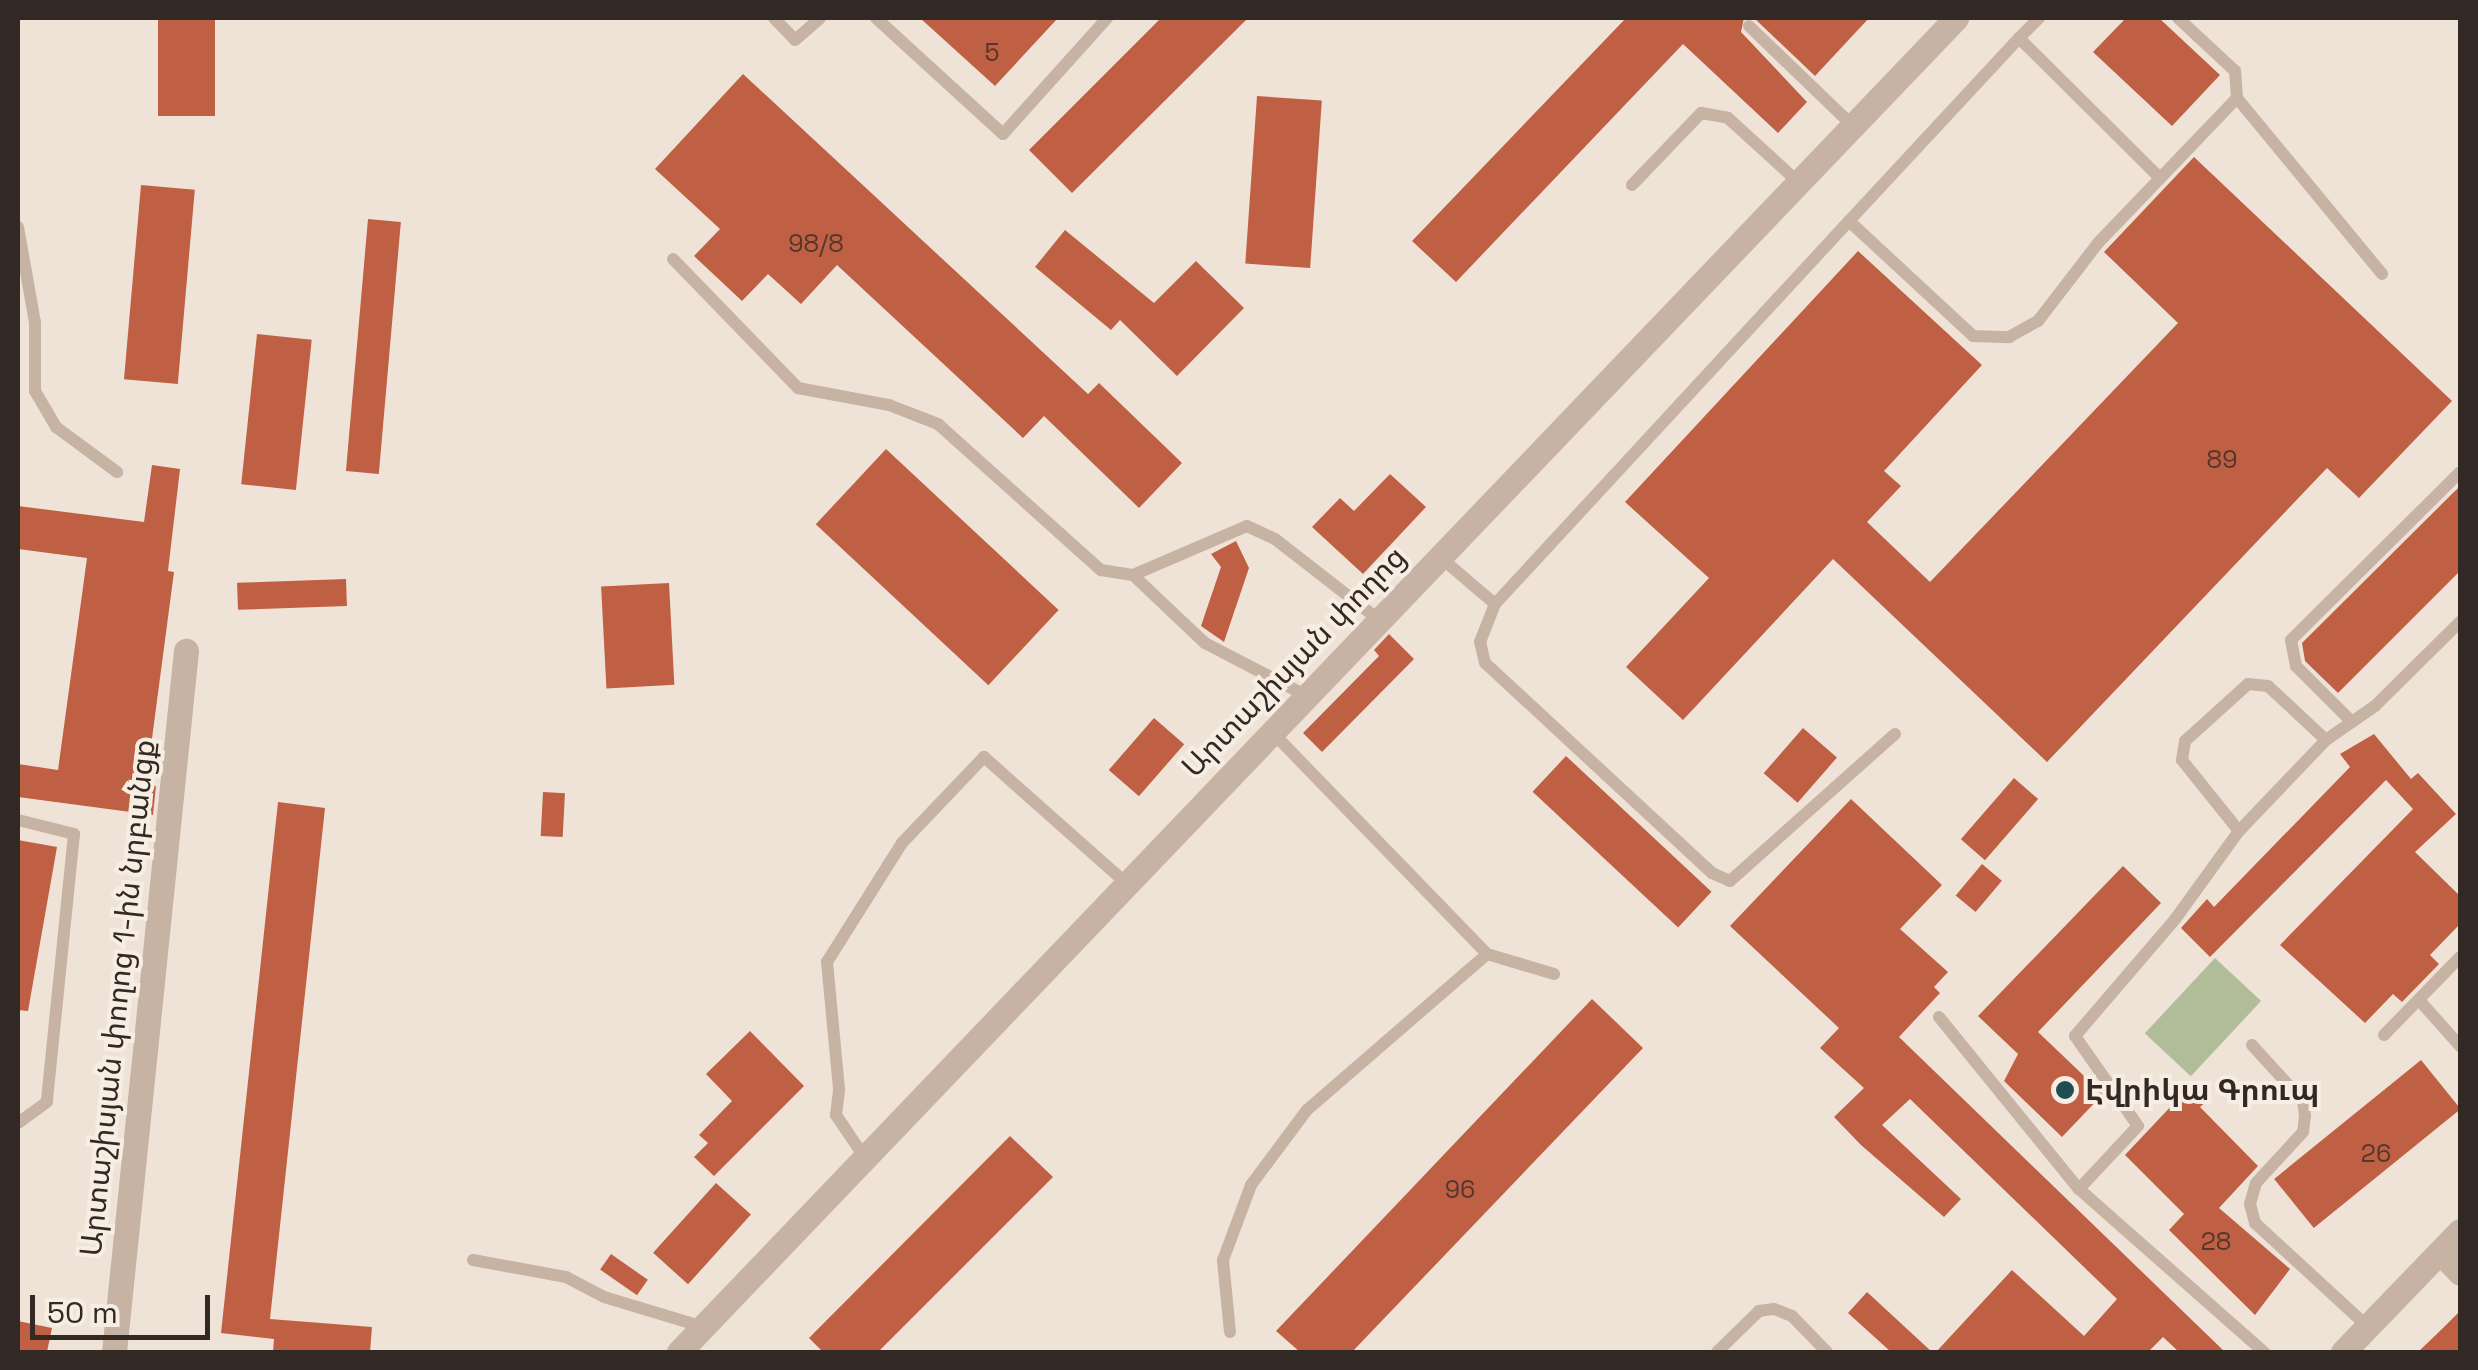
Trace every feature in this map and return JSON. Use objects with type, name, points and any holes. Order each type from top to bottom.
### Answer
[{"type":"street","name":"Արտաշիսյան փողոց","points":[[680,1352],[1956,18]]},
{"type":"street","name":"Արտաշիսյան փողոց 1-ին նրբանցք","points":[[114,1352],[186,650]]},
{"type":"street","points":[[2343,1352],[2460,1231]]},
{"type":"street","points":[[2440,1252],[2460,1274]]},
{"type":"lane","points":[[774,18],[795,40],[820,18]]},
{"type":"lane","points":[[876,18],[1003,134],[1107,18]]},
{"type":"lane","points":[[1895,734],[1730,881],[1712,872],[1485,664],[1480,642],[1495,604],[2039,18]]},
{"type":"lane","points":[[2178,18],[2235,71],[2237,98],[2382,274]]},
{"type":"lane","points":[[1748,26],[1852,126]]},
{"type":"lane","points":[[2019,38],[2160,178]]},
{"type":"lane","points":[[1849,221],[1974,336],[2008,337],[2038,321],[2160,178],[2237,98]]},
{"type":"lane","points":[[1632,185],[1701,112],[1728,118],[1798,182]]},
{"type":"lane","points":[[18,226],[35,322],[40,403],[56,426],[118,472]]},
{"type":"lane","points":[[673,259],[798,388],[889,405],[938,424],[1101,570],[1133,575],[1247,526],[1275,539],[1380,620]]},
{"type":"lane","points":[[2352,722],[2296,666],[2291,640],[2460,472]]},
{"type":"lane","points":[[1440,557],[1495,604]]},
{"type":"lane","points":[[1133,575],[1206,643],[1307,696]]},
{"type":"lane","points":[[2080,1189],[2138,1126],[2075,1036],[2176,918],[2239,831],[2326,740],[2352,722],[2460,622]]},
{"type":"lane","points":[[2239,831],[2182,760],[2185,741],[2248,684],[2268,686],[2326,740]]},
{"type":"lane","points":[[1272,732],[1487,954],[1554,974]]},
{"type":"lane","points":[[865,1158],[836,1116],[827,962],[860,901],[929,814],[984,756],[1127,884]]},
{"type":"lane","points":[[18,820],[74,834],[46,1102],[18,1122]]},
{"type":"lane","points":[[1230,1332],[1223,1260],[1251,1185],[1307,1110],[1487,954]]},
{"type":"lane","points":[[2384,1035],[2460,957]]},
{"type":"lane","points":[[2419,1000],[2460,1046]]},
{"type":"lane","points":[[1939,1017],[2080,1189],[2264,1352]]},
{"type":"lane","points":[[2252,1045],[2302,1101],[2305,1116],[2302,1132],[2256,1183],[2250,1204],[2255,1224],[2368,1326]]},
{"type":"lane","points":[[473,1260],[566,1277],[604,1297],[704,1326]]},
{"type":"lane","points":[[1716,1352],[1759,1311],[1774,1309],[1792,1316],[1827,1352]]},
{"type":"green space","points":[[2215,958],[2261,1001],[2191,1076],[2145,1033]]},
{"type":"building","points":[[158,18],[215,18],[215,116],[158,116]]},
{"type":"building","points":[[920,18],[1058,18],[995,86]]},
{"type":"building","points":[[1161,18],[1248,18],[1072,193],[1029,150]]},
{"type":"building","points":[[1626,18],[1744,18],[1741,32],[1807,102],[1778,133],[1683,44],[1456,282],[1412,241]]},
{"type":"building","points":[[1754,18],[1869,18],[1815,76]]},
{"type":"building","points":[[2126,18],[2159,18],[2220,75],[2172,126],[2093,52]]},
{"type":"building","points":[[743,74],[1088,394],[1099,383],[1182,463],[1139,508],[1044,416],[1023,438],[837,265],[801,304],[768,274],[742,301],[694,256],[720,229],[655,169]]},
{"type":"building","points":[[1257,96],[1322,101],[1310,268],[1245,264]]},
{"type":"building","points":[[2194,157],[2452,401],[2359,498],[2327,468],[2047,762],[1833,559],[1683,720],[1626,667],[1709,578],[1625,502],[1858,251],[1982,365],[1884,471],[1901,486],[1867,522],[1930,582],[2178,323],[2104,252]]},
{"type":"building","points":[[141,185],[195,190],[178,384],[124,379]]},
{"type":"building","points":[[368,219],[401,222],[379,474],[346,471]]},
{"type":"building","points":[[1065,230],[1154,303],[1196,261],[1244,308],[1177,376],[1120,320],[1111,330],[1035,267]]},
{"type":"building","points":[[257,334],[312,340],[296,490],[241,484]]},
{"type":"building","points":[[886,449],[1059,610],[988,685],[816,524]]},
{"type":"building","points":[[152,465],[180,469],[168,571],[174,572],[146,784],[156,786],[153,815],[18,797],[18,764],[58,770],[87,558],[18,549],[18,506],[144,522]]},
{"type":"building","points":[[1390,474],[1426,507],[1363,574],[1312,527],[1340,498],[1354,511]]},
{"type":"building","points":[[2460,486],[2460,571],[2338,693],[2305,661],[2302,643]]},
{"type":"building","points":[[1236,541],[1249,568],[1224,642],[1201,626],[1221,567],[1211,554]]},
{"type":"building","points":[[346,579],[347,606],[238,610],[237,583]]},
{"type":"building","points":[[669,583],[674,685],[606,688],[601,587]]},
{"type":"building","points":[[1389,634],[1414,659],[1322,752],[1303,733],[1379,656],[1374,650]]},
{"type":"building","points":[[1154,718],[1184,744],[1139,796],[1109,770]]},
{"type":"building","points":[[1803,728],[1837,758],[1798,803],[1764,773]]},
{"type":"building","points":[[2374,734],[2411,779],[2418,773],[2456,814],[2415,852],[2460,896],[2460,924],[2430,955],[2439,964],[2402,1002],[2393,994],[2365,1023],[2280,945],[2413,809],[2386,780],[2210,957],[2181,928],[2207,899],[2214,907],[2350,767],[2340,754]]},
{"type":"building","points":[[1566,756],[1712,892],[1678,928],[1533,792]]},
{"type":"building","points":[[2014,778],[2038,799],[1985,860],[1961,839]]},
{"type":"building","points":[[543,792],[565,793],[563,837],[541,836]]},
{"type":"building","points":[[1851,799],[1942,885],[1900,929],[1948,972],[1934,987],[1940,993],[1899,1037],[2225,1352],[2179,1352],[2163,1337],[2148,1352],[1936,1352],[2012,1270],[2084,1336],[2117,1299],[1910,1099],[1882,1125],[1961,1199],[1944,1217],[1861,1145],[1834,1117],[1864,1088],[1820,1048],[1839,1028],[1730,926]]},
{"type":"building","points":[[278,802],[325,808],[270,1319],[372,1327],[370,1352],[273,1352],[274,1339],[221,1333]]},
{"type":"building","points":[[18,840],[57,847],[28,1011],[18,1010]]},
{"type":"building","points":[[1982,864],[2002,881],[1976,912],[1956,895]]},
{"type":"building","points":[[2123,866],[2161,903],[2038,1032],[2103,1094],[2062,1137],[2004,1081],[2018,1054],[1978,1016]]},
{"type":"building","points":[[1592,999],[1643,1048],[1352,1352],[1300,1352],[1276,1331]]},
{"type":"building","points":[[750,1031],[804,1086],[714,1176],[694,1157],[708,1143],[699,1135],[732,1101],[706,1074]]},
{"type":"building","points":[[2421,1060],[2460,1109],[2314,1228],[2274,1179]]},
{"type":"building","points":[[2192,1084],[2208,1100],[2200,1107],[2258,1166],[2219,1208],[2290,1269],[2255,1315],[2169,1230],[2184,1214],[2125,1155]]},
{"type":"building","points":[[1010,1136],[1053,1177],[878,1352],[823,1352],[809,1338]]},
{"type":"building","points":[[716,1183],[751,1214],[688,1284],[653,1253]]},
{"type":"building","points":[[611,1254],[648,1280],[637,1295],[600,1270]]},
{"type":"building","points":[[1867,1292],[1932,1352],[1891,1352],[1848,1313]]},
{"type":"building","points":[[2460,1311],[2460,1352],[2418,1352],[2442,1329]]},
{"type":"building","points":[[18,1321],[52,1328],[47,1352],[18,1352]]},
{"type":"place","name":"Էվրիկա Գրուպ","points":[[2065,1090]]}]
